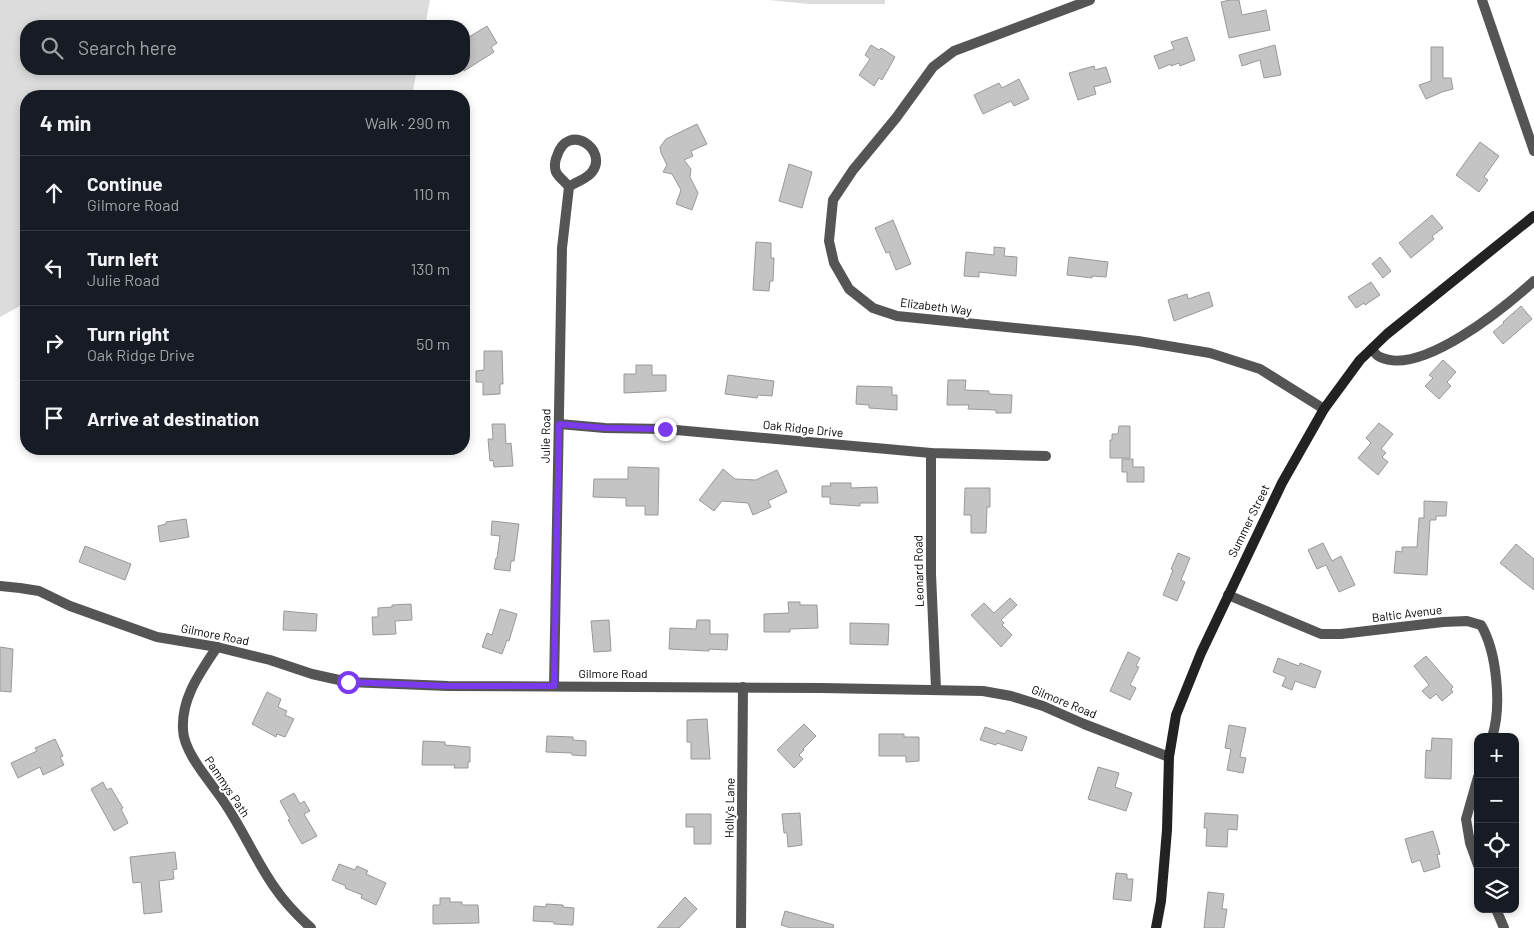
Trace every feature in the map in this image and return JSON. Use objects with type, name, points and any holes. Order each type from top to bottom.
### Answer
[{"type":"street","name":"Elizabeth Way","points":[[1090,0],[954,51],[934,67],[896,118],[853,170],[833,200],[829,241],[834,263],[855,294],[873,308],[897,316],[1138,341],[1210,354],[1260,369],[1324,409]]},
{"type":"street","points":[[1482,0],[1534,151]]},
{"type":"street","points":[[572,140],[582,141],[595,154],[595,164],[592,172],[586,178],[569,186],[556,172],[556,160],[564,144],[572,140]]},
{"type":"street","name":"Julie Road","points":[[554,686],[562,248],[569,186]]},
{"type":"street","name":"Summer Street","points":[[1156,928],[1161,901],[1167,830],[1169,757],[1176,715],[1228,595],[1282,483],[1324,409],[1360,360],[1387,334],[1534,216]]},
{"type":"street","points":[[1372,349],[1379,357],[1392,360],[1405,360],[1425,355],[1460,337],[1501,310],[1534,281]]},
{"type":"street","name":"Oak Ridge Drive","points":[[559,424],[704,432],[931,453],[1046,456]]},
{"type":"street","name":"Leonard Road","points":[[931,453],[931,574],[936,689]]},
{"type":"street","name":"Gilmore Road","points":[[0,586],[39,591],[70,606],[157,637],[217,647],[270,660],[312,674],[348,682],[448,686],[936,689],[983,691],[1011,696],[1043,706],[1169,757]]},
{"type":"street","name":"Baltic Avenue","points":[[1228,595],[1321,634],[1341,634],[1442,622],[1467,621],[1481,625],[1486,634],[1495,675],[1497,700],[1493,733]]},
{"type":"street","name":"Pammys Path","points":[[217,647],[193,685],[183,713],[183,733],[195,762],[225,803],[275,889],[310,928]]},
{"type":"street","name":"Holly's Lane","points":[[741,928],[743,688]]},
{"type":"street","points":[[1474,854],[1466,819],[1478,778]]},
{"type":"street","points":[[1498,913],[1504,928]]},
{"type":"shaded area","points":[[0,0],[430,0],[426,20],[20,20],[20,75],[416,75],[413,90],[20,90],[20,306],[0,317]]},
{"type":"shaded area","points":[[769,0],[885,0],[885,4],[809,4]]},
{"type":"building","points":[[1239,0],[1242,15],[1266,10],[1270,30],[1229,38],[1221,2]]},
{"type":"building","points":[[487,26],[497,43],[491,47],[494,52],[470,67],[470,36]]},
{"type":"building","points":[[1187,37],[1195,60],[1180,66],[1179,63],[1171,66],[1171,64],[1159,69],[1154,56],[1174,49],[1171,42]]},
{"type":"building","points":[[871,45],[879,50],[881,48],[895,57],[882,80],[879,78],[874,86],[859,75],[870,59],[865,55]]},
{"type":"building","points":[[1275,45],[1281,75],[1264,78],[1260,60],[1242,66],[1239,55]]},
{"type":"building","points":[[1431,47],[1443,47],[1443,78],[1451,78],[1453,89],[1426,99],[1419,85],[1431,81]]},
{"type":"building","points":[[1094,66],[1095,70],[1106,67],[1111,82],[1094,87],[1096,94],[1078,100],[1069,73]]},
{"type":"building","points":[[1019,79],[1029,99],[1014,106],[1011,101],[983,114],[974,95],[999,83],[1002,88]]},
{"type":"building","points":[[697,124],[707,144],[691,151],[693,156],[684,160],[691,169],[690,177],[698,193],[692,210],[676,204],[681,190],[672,174],[663,172],[667,165],[660,147],[666,139]]},
{"type":"building","points":[[1480,142],[1499,156],[1484,177],[1488,180],[1479,192],[1456,175]]},
{"type":"building","points":[[789,164],[812,172],[802,208],[779,201]]},
{"type":"building","points":[[1432,215],[1443,228],[1432,236],[1434,239],[1411,258],[1399,243]]},
{"type":"building","points":[[893,220],[911,264],[896,270],[889,252],[886,253],[875,228]]},
{"type":"building","points":[[756,242],[771,243],[771,258],[774,258],[773,281],[770,281],[769,291],[753,290]]},
{"type":"building","points":[[994,247],[1005,248],[1004,256],[1017,257],[1016,276],[979,272],[979,277],[964,276],[966,252],[994,255]]},
{"type":"building","points":[[1069,257],[1108,262],[1106,277],[1092,276],[1092,278],[1067,275]]},
{"type":"building","points":[[1380,257],[1391,271],[1383,278],[1372,264]]},
{"type":"building","points":[[1371,282],[1380,295],[1365,305],[1364,303],[1356,308],[1348,297]]},
{"type":"building","points":[[1209,292],[1213,306],[1174,321],[1168,300],[1187,294],[1188,299]]},
{"type":"building","points":[[1521,306],[1532,319],[1503,344],[1493,332]]},
{"type":"building","points":[[484,351],[502,351],[503,384],[500,384],[500,394],[483,395],[483,382],[476,382],[476,371],[484,370]]},
{"type":"building","points":[[1443,360],[1456,372],[1447,382],[1451,386],[1439,399],[1425,386],[1433,378],[1429,375]]},
{"type":"building","points":[[636,365],[652,365],[652,375],[666,375],[666,391],[624,393],[624,374],[636,374]]},
{"type":"building","points":[[728,375],[774,381],[772,396],[758,395],[757,398],[725,394]]},
{"type":"building","points":[[948,380],[966,380],[965,390],[989,391],[989,394],[1012,395],[1011,413],[996,413],[996,410],[968,409],[969,405],[947,405]]},
{"type":"building","points":[[857,386],[892,387],[892,395],[897,395],[897,410],[869,408],[869,405],[856,404]]},
{"type":"building","points":[[1379,423],[1393,434],[1381,449],[1386,453],[1382,457],[1388,462],[1378,475],[1358,458],[1371,443],[1366,438]]},
{"type":"building","points":[[492,424],[505,424],[506,444],[511,443],[513,466],[494,467],[493,460],[490,461],[488,439],[493,439]]},
{"type":"building","points":[[1119,426],[1130,426],[1130,458],[1110,458],[1110,440],[1112,440],[1112,434],[1118,434]]},
{"type":"building","points":[[1122,459],[1133,459],[1133,467],[1144,467],[1144,482],[1127,482],[1127,472],[1122,472]]},
{"type":"building","points":[[628,467],[659,468],[658,515],[645,515],[645,506],[626,506],[626,498],[593,497],[594,479],[628,479]]},
{"type":"building","points":[[723,469],[735,479],[756,480],[777,470],[787,492],[768,501],[771,507],[753,515],[748,503],[722,501],[714,511],[699,500]]},
{"type":"building","points":[[830,483],[851,483],[851,488],[877,487],[878,503],[860,503],[860,506],[830,504],[830,497],[822,497],[822,486],[831,486]]},
{"type":"building","points":[[965,488],[990,488],[990,507],[987,507],[986,533],[971,533],[971,515],[964,515]]},
{"type":"building","points":[[1424,501],[1447,502],[1446,516],[1436,516],[1436,520],[1430,520],[1427,575],[1394,573],[1396,551],[1402,552],[1402,547],[1417,547],[1419,518],[1424,518]]},
{"type":"building","points":[[186,519],[189,537],[160,542],[158,526],[166,524],[166,522]]},
{"type":"building","points":[[492,521],[519,524],[514,561],[511,561],[510,571],[494,569],[500,536],[491,535]]},
{"type":"building","points":[[1323,543],[1332,561],[1341,556],[1355,585],[1339,592],[1326,565],[1317,569],[1308,550]]},
{"type":"building","points":[[1516,544],[1534,559],[1534,590],[1500,563]]},
{"type":"building","points":[[85,546],[131,564],[125,580],[79,562]]},
{"type":"building","points":[[1178,553],[1190,558],[1181,580],[1185,582],[1177,601],[1163,595]]},
{"type":"building","points":[[1010,598],[1017,605],[1001,620],[1004,623],[1002,625],[1012,635],[1001,647],[971,615],[984,603],[994,613]]},
{"type":"building","points":[[788,602],[800,602],[800,605],[817,605],[818,628],[790,629],[790,632],[764,632],[764,614],[789,613]]},
{"type":"building","points":[[411,604],[412,620],[395,621],[396,634],[373,635],[372,617],[378,617],[378,608]]},
{"type":"building","points":[[500,609],[517,614],[509,641],[507,640],[502,654],[482,647],[487,633],[492,635]]},
{"type":"building","points":[[284,611],[317,614],[316,631],[283,630]]},
{"type":"building","points":[[609,620],[611,651],[594,652],[591,621]]},
{"type":"building","points":[[697,620],[710,620],[710,634],[728,634],[727,650],[669,649],[670,628],[696,629]]},
{"type":"building","points":[[850,623],[889,624],[888,645],[850,644]]},
{"type":"building","points":[[0,647],[13,649],[11,692],[0,691]]},
{"type":"building","points":[[1128,652],[1140,658],[1136,666],[1139,667],[1130,685],[1136,688],[1130,700],[1110,691]]},
{"type":"building","points":[[1426,656],[1453,687],[1451,689],[1453,692],[1442,701],[1436,694],[1430,699],[1422,691],[1429,685],[1414,666]]},
{"type":"building","points":[[1278,658],[1299,666],[1300,663],[1321,671],[1315,688],[1295,681],[1292,690],[1282,686],[1286,677],[1273,672]]},
{"type":"building","points":[[267,692],[281,699],[278,707],[287,711],[285,715],[294,719],[285,737],[277,734],[276,737],[252,724]]},
{"type":"building","points":[[707,719],[710,759],[691,759],[691,742],[687,742],[687,720]]},
{"type":"building","points":[[804,724],[816,736],[803,749],[799,755],[803,759],[794,768],[777,750]]},
{"type":"building","points":[[1229,725],[1246,728],[1240,757],[1246,758],[1243,773],[1227,770],[1231,749],[1225,748]]},
{"type":"building","points":[[985,727],[1005,734],[1007,730],[1027,737],[1022,751],[980,740]]},
{"type":"building","points":[[879,734],[904,734],[904,737],[919,737],[919,761],[906,762],[906,756],[879,756]]},
{"type":"building","points":[[547,736],[573,737],[573,740],[586,741],[586,756],[572,755],[572,753],[546,752]]},
{"type":"building","points":[[1432,738],[1452,739],[1451,779],[1425,778],[1426,750],[1431,751]]},
{"type":"building","points":[[55,739],[63,756],[60,757],[64,765],[43,775],[40,767],[18,778],[11,763],[37,751],[35,748]]},
{"type":"building","points":[[423,741],[445,742],[445,745],[470,747],[468,768],[454,768],[455,765],[422,765]]},
{"type":"building","points":[[1098,767],[1119,773],[1115,787],[1132,793],[1126,811],[1088,799]]},
{"type":"building","points":[[103,782],[107,790],[111,788],[123,808],[121,809],[128,823],[114,831],[91,789]]},
{"type":"building","points":[[294,793],[300,804],[304,801],[310,811],[304,814],[317,836],[302,844],[288,820],[290,819],[280,801]]},
{"type":"building","points":[[800,813],[802,845],[788,847],[787,833],[784,833],[782,814]]},
{"type":"building","points":[[1205,813],[1238,815],[1237,830],[1228,829],[1227,847],[1206,846],[1207,828],[1204,828]]},
{"type":"building","points":[[686,814],[711,814],[711,844],[694,844],[694,827],[686,827]]},
{"type":"building","points":[[1433,831],[1440,854],[1437,855],[1440,867],[1424,872],[1420,860],[1412,863],[1405,839]]},
{"type":"building","points":[[175,852],[177,869],[173,870],[174,879],[159,881],[162,912],[144,914],[141,882],[133,883],[130,857]]},
{"type":"building","points":[[339,864],[355,870],[357,866],[368,871],[366,874],[386,883],[376,905],[361,898],[362,895],[332,880]]},
{"type":"building","points":[[1116,873],[1127,874],[1127,879],[1133,879],[1131,901],[1113,899]]},
{"type":"building","points":[[1208,892],[1224,894],[1222,909],[1227,909],[1224,928],[1204,928]]},
{"type":"building","points":[[685,897],[697,909],[679,928],[657,928]]},
{"type":"building","points":[[440,898],[450,898],[450,902],[462,902],[462,905],[478,905],[479,923],[433,924],[433,905],[440,905]]},
{"type":"building","points":[[546,904],[574,908],[573,925],[533,921],[534,906],[546,907]]},
{"type":"building","points":[[785,911],[834,925],[833,928],[791,928],[781,925]]},
{"type":"route","points":[[348,682],[448,686],[554,686],[559,424],[605,428],[665,429]]}]
